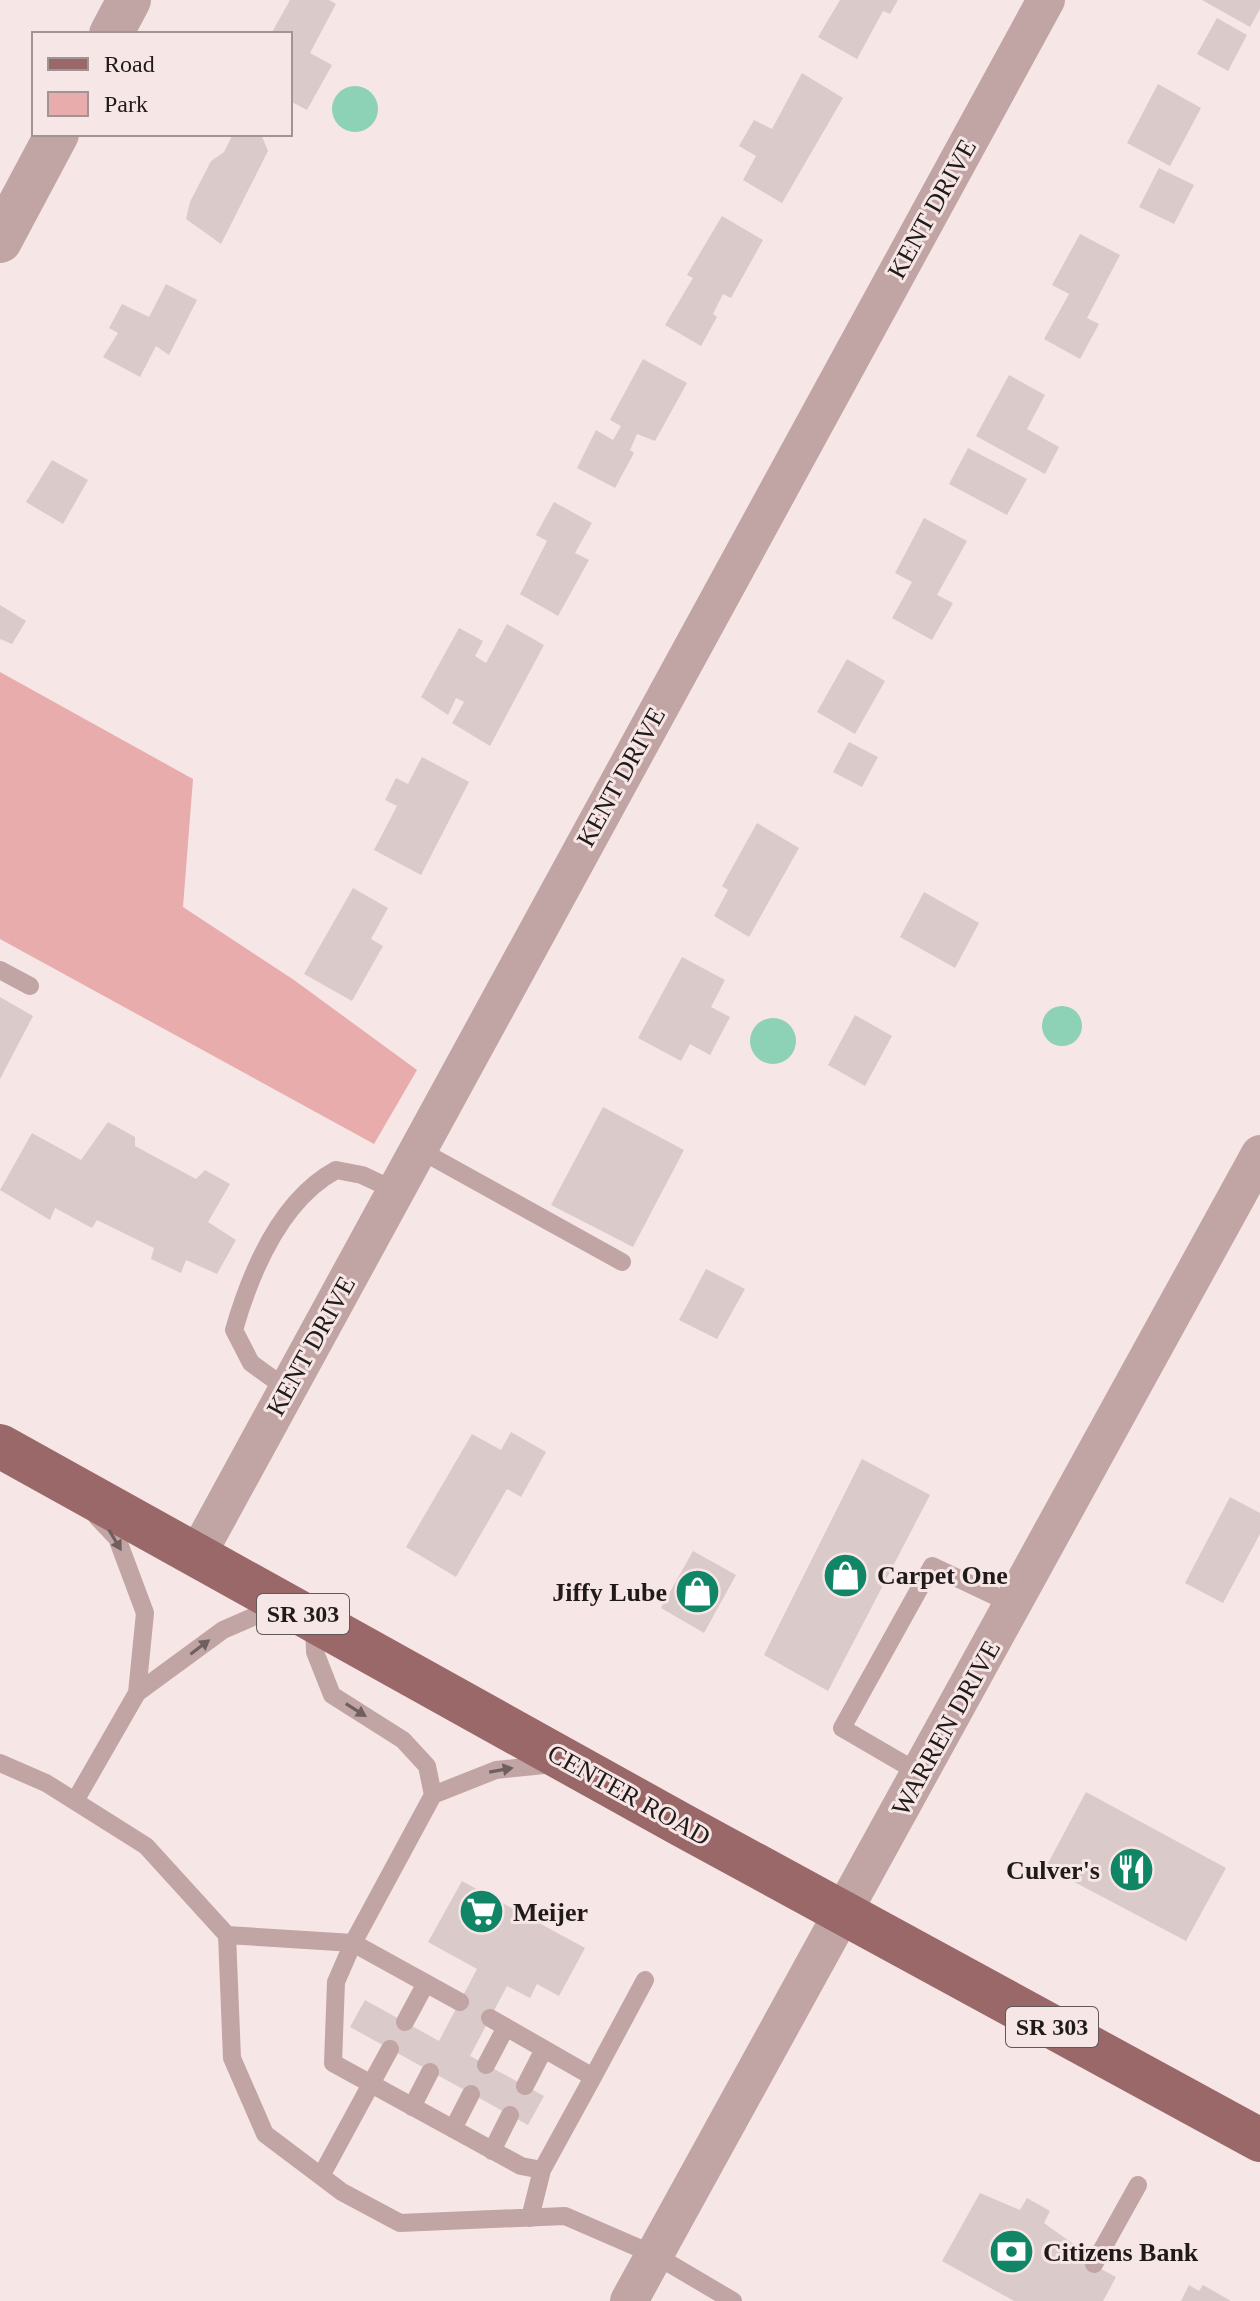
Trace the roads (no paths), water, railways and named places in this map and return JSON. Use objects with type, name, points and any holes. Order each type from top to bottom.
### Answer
[{"type":"main road","name":"CENTER ROAD","points":[[0,1446],[844,1914],[1260,2140]]},
{"type":"street","points":[[112,32],[129,0]]},
{"type":"street","name":"KENT DRIVE","points":[[197,1555],[1046,0]]},
{"type":"street","points":[[5,220],[56,136]]},
{"type":"street","name":"WARREN DRIVE","points":[[629,2301],[1260,1154]]},
{"type":"lane","points":[[0,970],[30,986]]},
{"type":"lane","points":[[418,1149],[622,1262]]},
{"type":"lane","points":[[287,1389],[251,1363],[234,1330],[245,1290],[290,1209],[311,1184],[336,1170],[362,1175],[396,1191]]},
{"type":"lane","points":[[64,1481],[117,1538],[145,1613],[137,1693]]},
{"type":"lane","points":[[921,1774],[842,1728],[932,1566],[1014,1605]]},
{"type":"lane","points":[[75,1801],[137,1693],[223,1630],[300,1612],[332,1695],[403,1740],[427,1766],[433,1795]]},
{"type":"lane","points":[[0,1763],[46,1783],[146,1846],[227,1935],[232,2058],[265,2134],[342,2192],[400,2223],[565,2216],[655,2255],[733,2301]]},
{"type":"lane","points":[[542,2170],[521,2166],[333,2063],[336,1982],[353,1943],[433,1795],[496,1770],[572,1763]]},
{"type":"lane","points":[[227,1935],[353,1943],[460,2002]]},
{"type":"lane","points":[[530,2218],[542,2170],[645,1980]]},
{"type":"lane","points":[[405,2022],[426,1983]]},
{"type":"lane","points":[[486,2065],[498,2023],[593,2077]]},
{"type":"lane","points":[[321,2176],[390,2049]]},
{"type":"lane","points":[[525,2086],[544,2049]]},
{"type":"lane","points":[[412,2107],[430,2072]]},
{"type":"lane","points":[[453,2129],[471,2094]]},
{"type":"lane","points":[[492,2151],[510,2115]]},
{"type":"lane","points":[[1094,2264],[1138,2185]]},
{"type":"place","name":"Carpet One","points":[[846,1575]]},
{"type":"place","name":"Jiffy Lube","points":[[698,1592]]},
{"type":"place","name":"Culver's","points":[[1131,1870]]},
{"type":"place","name":"Meijer","points":[[482,1912]]},
{"type":"place","name":"Citizens Bank","points":[[1012,2252]]}]
